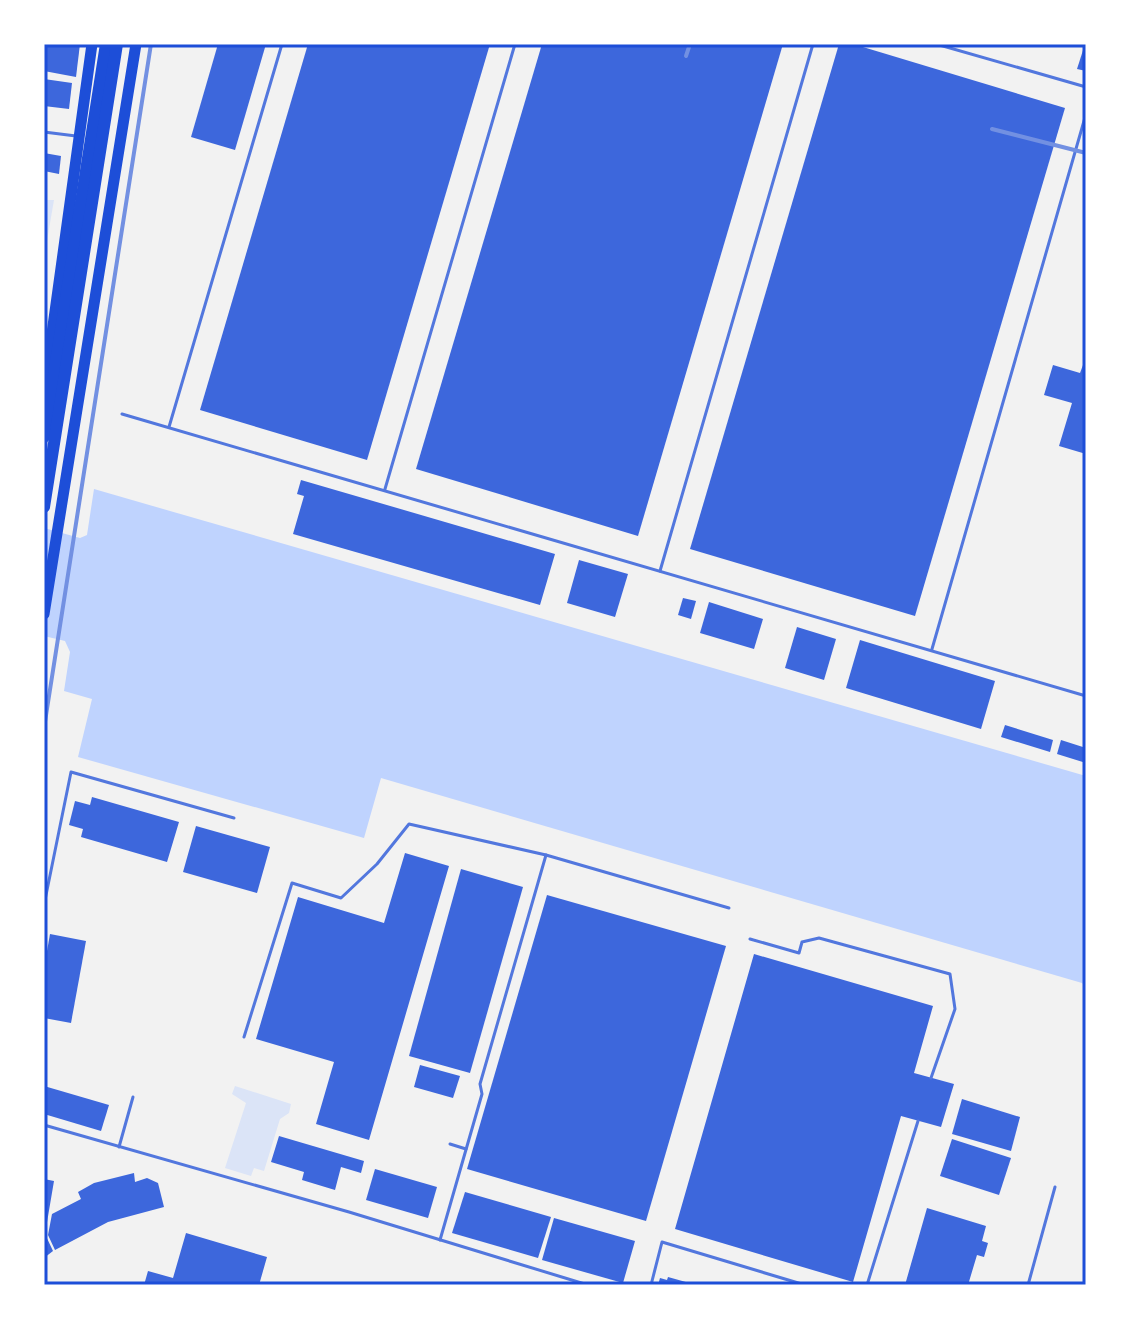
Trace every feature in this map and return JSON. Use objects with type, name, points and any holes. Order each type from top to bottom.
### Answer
[{"type":"highway","points":[[44,391],[92,44]]},
{"type":"highway","points":[[44,437],[106,44]]},
{"type":"highway","points":[[44,507],[117,44]]},
{"type":"highway","points":[[44,614],[136,44]]},
{"type":"lane","points":[[169,427],[282,44]]},
{"type":"lane","points":[[384,490],[515,44]]},
{"type":"lane","points":[[660,571],[813,44]]},
{"type":"lane","points":[[936,44],[1086,87]]},
{"type":"lane","points":[[931,651],[1086,114]]},
{"type":"lane","points":[[44,132],[106,140]]},
{"type":"lane","points":[[122,414],[1086,696]]},
{"type":"lane","points":[[44,905],[71,772],[234,818]]},
{"type":"lane","points":[[244,1037],[292,883],[341,898],[377,864],[409,824],[546,855],[729,908]]},
{"type":"lane","points":[[440,1240],[482,1094],[480,1084],[546,855]]},
{"type":"lane","points":[[750,939],[799,953],[802,942],[819,938],[950,974],[955,1009],[931,1078]]},
{"type":"lane","points":[[119,1147],[133,1097]]},
{"type":"lane","points":[[867,1285],[918,1121]]},
{"type":"lane","points":[[44,1125],[588,1285]]},
{"type":"lane","points":[[450,1144],[466,1149]]},
{"type":"lane","points":[[1028,1285],[1055,1187]]},
{"type":"lane","points":[[651,1285],[662,1242],[805,1285]]},
{"type":"shaded area","points":[[44,200],[54,200],[44,258]]},
{"type":"shaded area","points":[[235,1086],[291,1104],[289,1113],[280,1119],[264,1171],[254,1168],[251,1176],[225,1168],[246,1103],[232,1094]]},
{"type":"water","points":[[94,489],[1086,776],[1086,988],[1082,983],[381,778],[364,838],[78,757],[92,699],[64,691],[70,652],[65,641],[44,636],[44,528],[80,538],[87,535]]},
{"type":"building","points":[[44,44],[80,44],[76,77],[44,71]]},
{"type":"building","points":[[218,44],[266,44],[235,150],[191,137]]},
{"type":"building","points":[[308,44],[490,44],[367,460],[200,410]]},
{"type":"building","points":[[542,44],[783,44],[638,536],[416,469]]},
{"type":"building","points":[[839,44],[853,44],[1065,108],[915,616],[690,549]]},
{"type":"building","points":[[1086,44],[1086,71],[1077,69]]},
{"type":"building","points":[[44,79],[72,83],[69,109],[44,106]]},
{"type":"building","points":[[44,153],[61,156],[59,174],[44,171]]},
{"type":"building","points":[[1086,357],[1086,454],[1059,446],[1072,403],[1044,395],[1053,365],[1080,373]]},
{"type":"building","points":[[301,480],[555,554],[540,605],[293,534],[304,496],[297,494]]},
{"type":"building","points":[[579,560],[628,574],[615,617],[567,603]]},
{"type":"building","points":[[683,598],[696,601],[691,619],[678,615]]},
{"type":"building","points":[[709,602],[763,619],[754,649],[700,633]]},
{"type":"building","points":[[797,627],[836,639],[824,680],[785,668]]},
{"type":"building","points":[[860,640],[995,681],[981,729],[846,688]]},
{"type":"building","points":[[1005,725],[1053,740],[1050,752],[1001,737]]},
{"type":"building","points":[[1061,740],[1086,748],[1086,763],[1057,754]]},
{"type":"building","points":[[92,797],[179,822],[167,862],[81,837],[83,829],[69,825],[75,801],[90,805]]},
{"type":"building","points":[[196,826],[270,847],[257,893],[183,872]]},
{"type":"building","points":[[405,853],[449,866],[369,1140],[316,1124],[334,1062],[256,1039],[298,897],[384,923]]},
{"type":"building","points":[[461,869],[523,887],[470,1073],[409,1056]]},
{"type":"building","points":[[547,895],[726,946],[646,1221],[467,1169]]},
{"type":"building","points":[[50,934],[86,941],[71,1023],[44,1018],[44,968]]},
{"type":"building","points":[[754,954],[933,1006],[914,1073],[954,1084],[941,1127],[901,1116],[853,1282],[675,1229]]},
{"type":"building","points":[[420,1065],[460,1076],[453,1098],[414,1087]]},
{"type":"building","points":[[44,1086],[109,1105],[101,1131],[44,1114]]},
{"type":"building","points":[[962,1099],[1020,1117],[1011,1151],[952,1134]]},
{"type":"building","points":[[279,1136],[364,1161],[361,1173],[341,1167],[335,1190],[302,1180],[304,1172],[271,1162]]},
{"type":"building","points":[[952,1139],[1011,1158],[999,1195],[940,1176]]},
{"type":"building","points":[[375,1169],[437,1187],[428,1218],[366,1200]]},
{"type":"building","points":[[134,1173],[135,1182],[147,1178],[158,1183],[164,1207],[108,1222],[55,1250],[48,1235],[52,1214],[81,1199],[78,1192],[94,1183]]},
{"type":"building","points":[[44,1179],[54,1181],[45,1234],[53,1251],[44,1258]]},
{"type":"building","points":[[465,1192],[551,1217],[538,1258],[452,1233]]},
{"type":"building","points":[[927,1208],[986,1226],[982,1241],[988,1243],[984,1257],[977,1255],[968,1285],[905,1285]]},
{"type":"building","points":[[554,1218],[635,1241],[623,1283],[542,1260]]},
{"type":"building","points":[[186,1233],[267,1257],[259,1285],[144,1285],[148,1271],[173,1278]]},
{"type":"building","points":[[668,1277],[693,1284],[658,1285],[660,1278],[667,1280]]},
{"type":"railway","points":[[44,728],[151,44]]},
{"type":"railway","points":[[686,56],[690,44]]},
{"type":"railway","points":[[992,129],[1086,153]]}]
